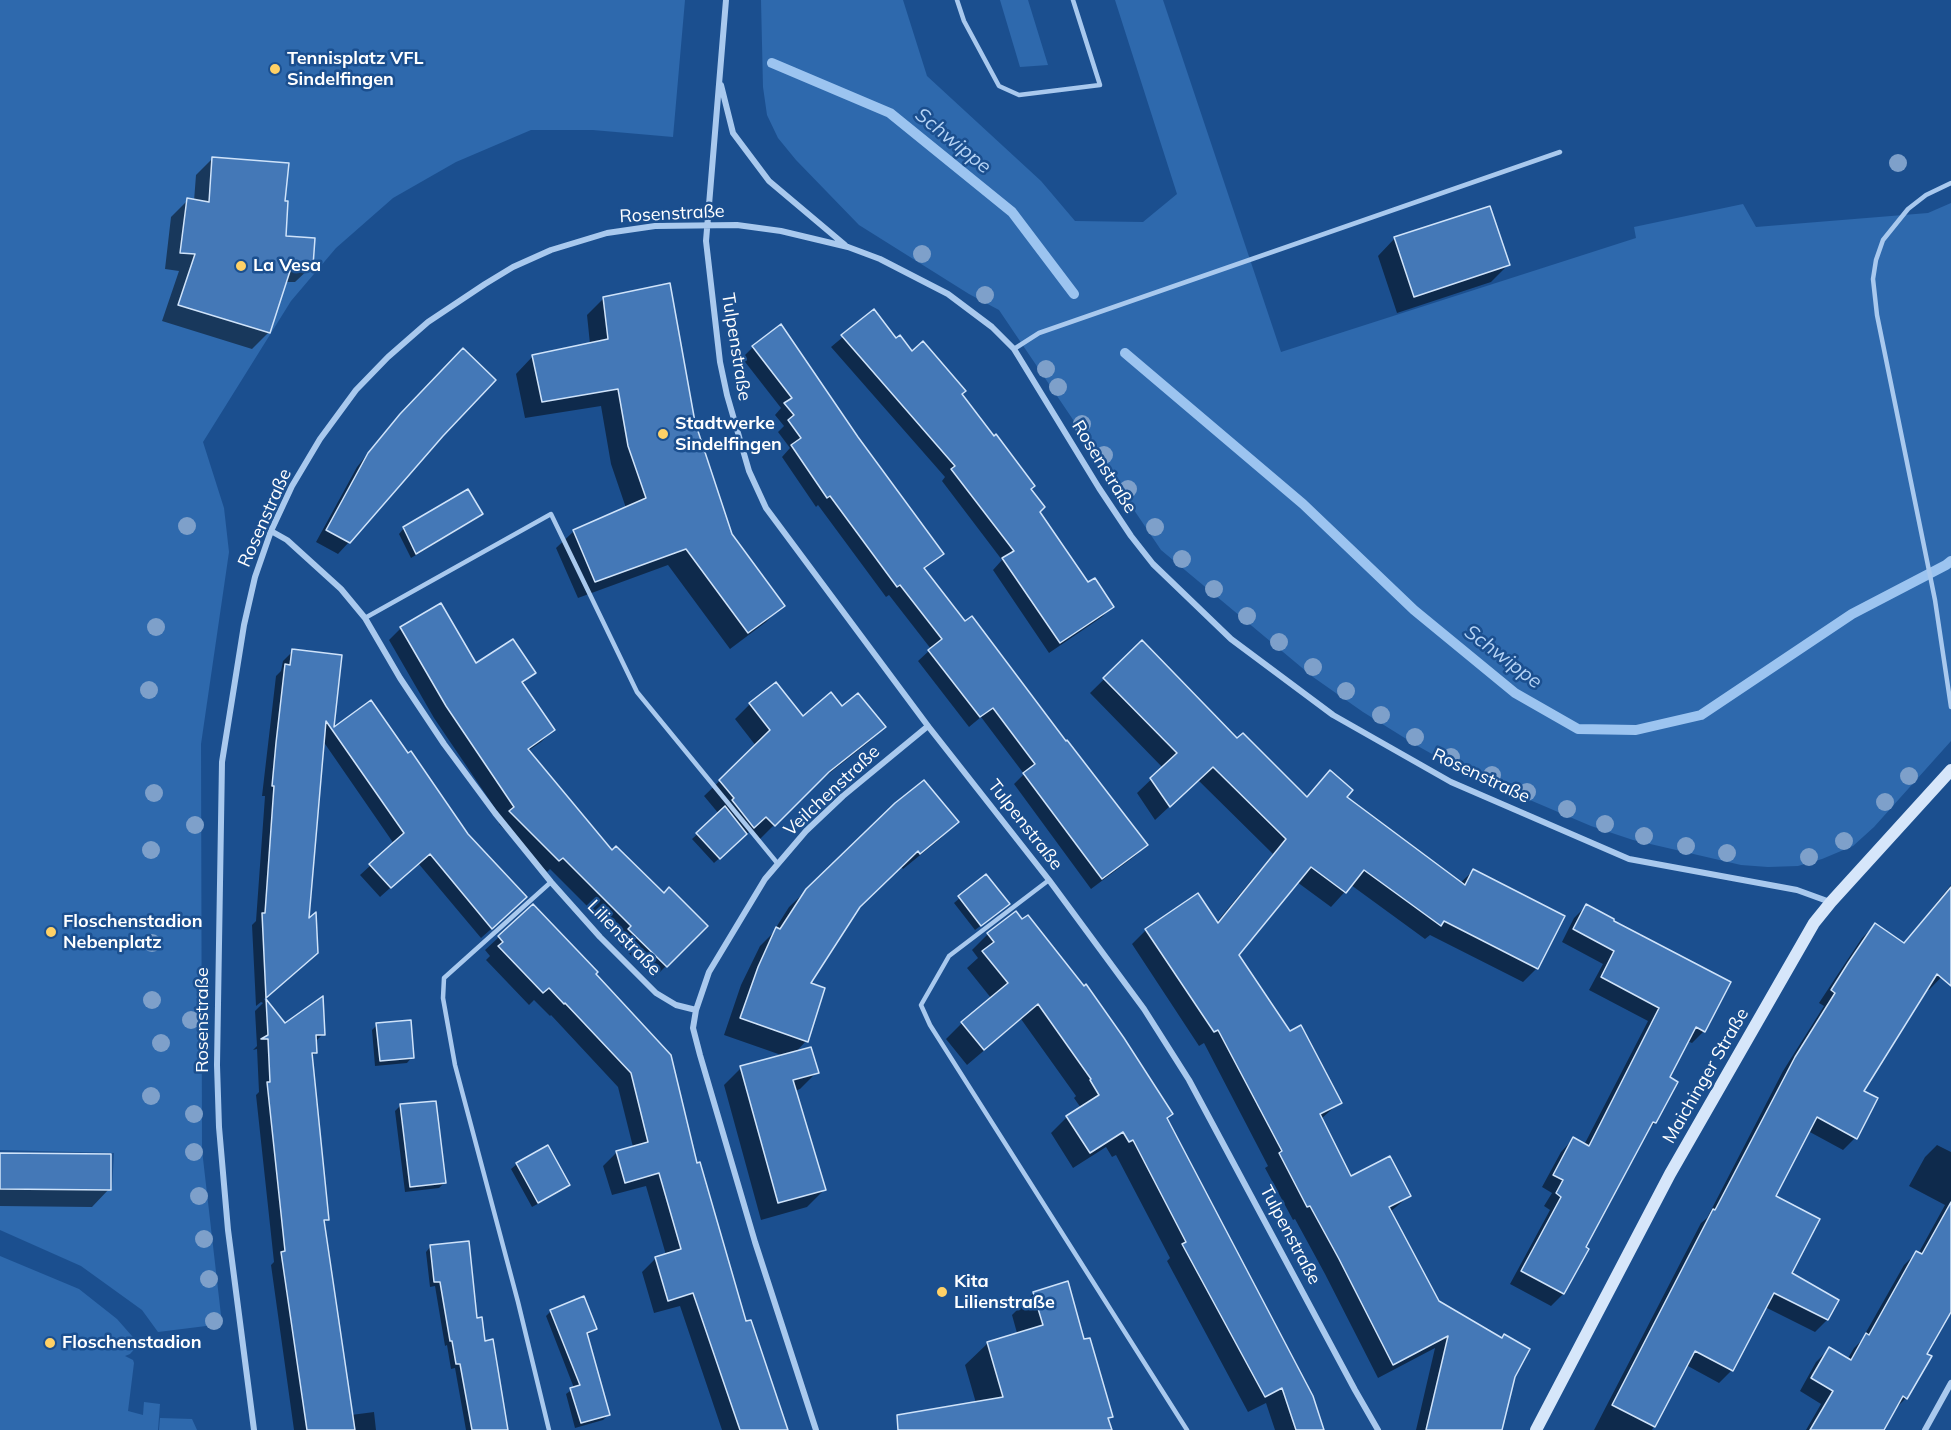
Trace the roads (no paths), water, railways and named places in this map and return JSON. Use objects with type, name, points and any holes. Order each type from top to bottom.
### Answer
[{"type":"street","name":"Tulpenstraße","points":[[726,0],[706,241],[720,362],[734,425],[749,471],[766,508],[782,531],[1144,1009],[1189,1080],[1378,1430]]},
{"type":"street","points":[[720,79],[733,133],[740,143],[769,181],[848,247]]},
{"type":"street","name":"Rosenstraße","points":[[254,1430],[228,1230],[219,1127],[217,1065],[222,762],[255,577],[271,531],[292,486],[320,440],[356,390],[388,357],[428,322],[494,278],[551,250],[607,233],[655,226],[737,225],[780,231],[848,247],[880,259],[948,294],[992,327],[1014,349],[1099,488],[1153,564],[1231,639],[1333,715],[1450,782],[1629,859],[1797,890],[1831,902]]},
{"type":"street","name":"Lilienstraße","points":[[271,531],[287,540],[341,589],[365,618],[400,678],[444,744],[495,813],[551,882],[600,937],[656,993],[676,1005],[696,1010]]},
{"type":"street","name":"Veilchenstraße","points":[[696,1010],[709,972],[765,879],[806,831],[843,796],[928,726]]},
{"type":"street","name":"Maichinger Straße","points":[[1536,1430],[1670,1174],[1814,923],[1951,770]]},
{"type":"street","points":[[696,1010],[693,1028],[700,1055],[755,1242],[816,1430]]},
{"type":"street","points":[[1925,1430],[1951,1383]]},
{"type":"lane","points":[[957,0],[964,21],[999,86],[1019,95],[1100,85],[1073,0]]},
{"type":"lane","points":[[1014,349],[1039,333],[1560,152]]},
{"type":"lane","points":[[1951,183],[1926,195],[1908,209],[1882,240],[1876,260],[1874,279],[1877,315],[1927,555],[1951,707]]},
{"type":"lane","points":[[365,618],[551,514],[637,692],[778,864]]},
{"type":"lane","points":[[1048,880],[949,956],[921,1005],[930,1025],[1187,1430]]},
{"type":"lane","points":[[549,1430],[519,1302],[454,1065],[443,998],[444,978],[551,882]]},
{"type":"waterway","name":"Schwippe","points":[[772,63],[890,113],[1012,212],[1074,294]]},
{"type":"waterway","name":"Schwippe","points":[[1125,353],[1303,504],[1414,610],[1515,693],[1578,729],[1636,730],[1701,715],[1852,614],[1951,561]]},
{"type":"place","name":"Tennisplatz VFL Sindelfingen","points":[[275,69]]},
{"type":"place","name":"La Vesa","points":[[241,266]]},
{"type":"place","name":"Stadtwerke Sindelfingen","points":[[663,434]]},
{"type":"place","name":"Floschenstadion Nebenplatz","points":[[51,932]]},
{"type":"place","name":"Kita Lilienstraße","points":[[942,1292]]},
{"type":"place","name":"Floschenstadion","points":[[50,1343]]}]
